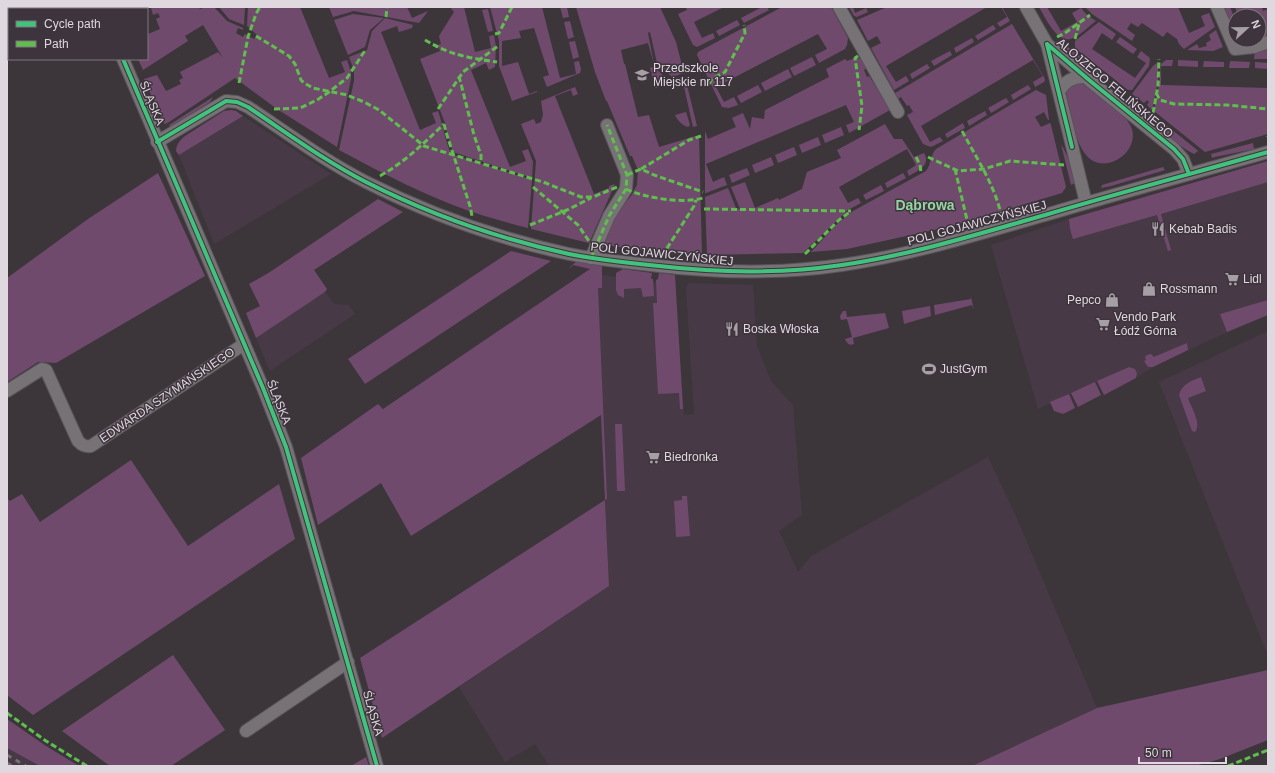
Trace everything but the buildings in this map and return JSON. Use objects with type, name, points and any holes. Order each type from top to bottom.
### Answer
[{"type":"street","points":[[839,7],[898,112]]},
{"type":"street","name":"ALOJZEGO FELIŃSKIEGO","points":[[1026,7],[1047,44],[1086,203]]},
{"type":"street","points":[[1217,7],[1235,49],[1254,47],[1268,42]]},
{"type":"street","name":"ALOJZEGO FELIŃSKIEGO","points":[[1047,44],[1085,77],[1174,149],[1183,159],[1189,174]]},
{"type":"street","name":"ŚLĄSKA","points":[[122,60],[244,344],[286,447],[377,766]]},
{"type":"street","points":[[1059,91],[1063,85],[1074,77],[1085,77]]},
{"type":"street","name":"POLI GOJAWICZYŃSKIEJ","points":[[158,142],[214,107],[226,101],[237,102],[248,107],[318,155],[365,182],[411,204],[460,222],[524,243],[591,258],[682,269],[740,272],[796,270],[842,265],[937,246],[1268,152]]},
{"type":"street","points":[[591,258],[609,216],[626,189],[627,175],[607,125]]},
{"type":"street","name":"EDWARDA SZYMAŃSKIEGO","points":[[7,391],[42,369],[46,370],[78,441],[82,445],[91,446],[244,344]]},
{"type":"street","points":[[246,731],[348,662]]},
{"type":"shaded area","points":[[197,7],[201,9],[204,7],[214,7],[227,21],[243,28],[243,30],[238,28],[236,33],[243,37],[245,34],[254,39],[257,35],[247,26],[248,7],[300,7],[329,78],[345,72],[341,62],[347,60],[351,72],[351,79],[337,147],[277,109],[235,78],[165,124],[144,79],[157,75],[166,91],[181,84],[179,80],[183,78],[180,72],[218,52],[223,58],[203,25],[185,36],[188,41],[143,70],[138,60],[148,60],[148,34],[160,29],[156,19],[160,17],[158,13],[153,15],[151,8]]},
{"type":"shaded area","points":[[219,7],[245,7],[244,25],[229,19]]},
{"type":"shaded area","points":[[329,7],[407,7],[412,18],[428,11],[419,23],[354,11],[333,17]]},
{"type":"shaded area","points":[[450,7],[464,7],[475,52],[491,48],[489,36],[494,35],[496,47],[495,67],[489,70],[486,63],[471,70],[510,167],[526,161],[522,151],[528,149],[533,162],[532,178],[453,152],[445,123],[420,59],[440,51],[438,45],[441,44],[439,36],[454,12]]},
{"type":"shaded area","points":[[490,7],[542,7],[560,78],[576,74],[574,62],[579,61],[581,69],[580,73],[547,87],[543,77],[549,75],[534,28],[519,31],[521,38],[502,41],[502,66],[518,62],[529,94],[537,92],[512,101],[499,66],[499,41]]},
{"type":"shaded area","points":[[560,7],[567,7],[569,17],[563,18]]},
{"type":"shaded area","points":[[576,7],[660,7],[676,42],[684,73],[672,77],[657,63],[650,32],[648,33],[654,64],[648,43],[621,50],[638,117],[649,115],[659,147],[699,135],[702,256],[639,250],[599,244],[608,222],[631,196],[637,185],[638,170],[632,156],[630,156],[606,101],[595,72]]},
{"type":"shaded area","points":[[686,7],[724,7],[694,22],[702,38],[713,33],[715,38],[697,47],[693,45],[678,14],[687,10]]},
{"type":"shaded area","points":[[762,7],[767,7],[769,10],[744,23],[741,18]]},
{"type":"shaded area","points":[[782,7],[831,7],[848,38],[845,49],[819,63],[815,55],[827,49],[818,34],[716,87],[724,102],[734,97],[738,105],[729,108],[722,107],[697,55],[698,52]]},
{"type":"shaded area","points":[[849,7],[853,7],[855,13],[866,8],[868,12],[857,17],[854,16]]},
{"type":"shaded area","points":[[887,7],[987,7],[886,66],[896,82],[906,76],[909,81],[894,90],[871,48],[881,43],[877,36],[868,41],[857,20]]},
{"type":"shaded area","points":[[1001,7],[1010,21],[1000,27],[997,23],[1007,17]]},
{"type":"shaded area","points":[[1039,7],[1047,7],[1061,31],[1077,22],[1072,13],[1081,8],[1087,15],[1096,21],[1073,38],[1062,38],[1048,23]]},
{"type":"shaded area","points":[[1085,7],[1178,7],[1189,33],[1205,26],[1201,16],[1209,13],[1215,27],[1184,49],[1179,44],[1177,39],[1167,32],[1163,37],[1142,23],[1138,27],[1131,23],[1127,29],[1135,35],[1132,41],[1092,14]]},
{"type":"shaded area","points":[[1224,7],[1230,7],[1227,8],[1227,15]]},
{"type":"shaded area","points":[[1235,7],[1262,8],[1235,8]]},
{"type":"shaded area","points":[[488,9],[493,31],[488,32],[482,10]]},
{"type":"shaded area","points":[[1268,9],[1268,36],[1267,36]]},
{"type":"shaded area","points":[[353,14],[384,18],[370,30],[365,47],[348,55],[334,20]]},
{"type":"shaded area","points":[[385,18],[413,25],[412,28],[399,32],[397,26],[381,32],[420,130],[436,123],[432,113],[438,111],[451,154],[532,180],[528,228],[479,214],[438,199],[388,176],[339,150],[354,81],[354,70],[349,57],[367,50],[372,31]]},
{"type":"shaded area","points":[[737,20],[740,25],[719,36],[716,31]]},
{"type":"shaded area","points":[[570,21],[574,37],[568,39],[564,22]]},
{"type":"shaded area","points":[[1099,22],[1116,34],[1112,40],[1102,33],[1092,49],[1135,78],[1146,63],[1137,57],[1141,51],[1150,58],[1149,66],[1132,90],[1128,90],[1075,48],[1075,41]]},
{"type":"shaded area","points":[[1012,24],[1044,77],[1044,82],[1035,87],[1033,82],[1043,76],[1033,60],[921,126],[930,142],[940,137],[943,141],[931,147],[923,144],[907,115],[913,112],[909,105],[907,106],[901,97],[898,99],[895,93]]},
{"type":"shaded area","points":[[993,25],[996,29],[978,40],[975,36]]},
{"type":"shaded area","points":[[1216,30],[1223,47],[1213,51],[1187,50],[1197,44],[1199,48],[1207,46],[1206,43],[1211,40],[1209,35]]},
{"type":"shaded area","points":[[1120,37],[1137,49],[1133,54],[1116,42]]},
{"type":"shaded area","points":[[972,38],[974,42],[956,53],[954,48]]},
{"type":"shaded area","points":[[575,41],[579,57],[573,59],[569,42]]},
{"type":"shaded area","points":[[1059,41],[1106,77],[1105,79],[1079,64],[1066,54],[1055,42]]},
{"type":"shaded area","points":[[1267,46],[1268,59],[1254,59],[1255,51],[1267,48]]},
{"type":"shaded area","points":[[950,51],[952,55],[934,66],[931,61]]},
{"type":"shaded area","points":[[812,57],[816,65],[794,76],[790,68]]},
{"type":"shaded area","points":[[855,58],[861,59],[866,63],[868,67],[864,70],[867,77],[869,76],[876,87],[878,86],[890,110],[849,133],[846,125],[854,122],[846,105],[706,164],[713,182],[724,177],[727,185],[705,193],[705,131],[708,139],[736,127],[732,118],[743,113],[750,129],[752,117],[764,119],[765,110],[829,77],[826,69],[845,59],[847,61]]},
{"type":"shaded area","points":[[1166,60],[1173,60],[1172,66],[1161,66],[1161,85],[1268,88],[1268,134],[1205,152],[1154,111],[1159,86],[1161,64]]},
{"type":"shaded area","points":[[1178,60],[1198,61],[1198,67],[1178,66]]},
{"type":"shaded area","points":[[1204,61],[1224,62],[1224,67],[1203,67]]},
{"type":"shaded area","points":[[1230,61],[1250,62],[1249,68],[1229,68]]},
{"type":"shaded area","points":[[1158,62],[1158,81],[1152,110],[1147,105],[1149,102],[1147,100],[1144,103],[1132,94],[1153,66]]},
{"type":"shaded area","points":[[1255,62],[1268,63],[1268,69],[1255,68]]},
{"type":"shaded area","points":[[927,64],[930,68],[912,79],[910,74]]},
{"type":"shaded area","points":[[654,66],[666,79],[668,85],[655,88],[650,68]]},
{"type":"shaded area","points":[[788,69],[792,77],[765,91],[761,83]]},
{"type":"shaded area","points":[[685,77],[697,126],[693,127],[682,78]]},
{"type":"shaded area","points":[[1081,82],[1102,97],[1124,116],[1132,129],[1133,138],[1130,147],[1125,154],[1110,163],[1093,161],[1086,155],[1079,142],[1073,125],[1066,92],[1067,86]]},
{"type":"shaded area","points":[[758,85],[762,92],[741,103],[737,96]]},
{"type":"shaded area","points":[[1028,85],[1031,89],[1013,100],[1011,95]]},
{"type":"shaded area","points":[[575,87],[578,94],[573,96],[571,90],[555,96],[594,194],[615,184],[589,243],[531,229],[536,161],[521,124],[534,119],[536,124],[541,122],[543,115],[541,101]]},
{"type":"shaded area","points":[[1036,90],[1046,95],[1049,120],[1044,112],[1035,117],[1041,127],[1050,123],[1051,125],[1066,187],[1062,193],[952,226],[847,249],[811,252],[836,225],[853,211],[926,171],[936,149]]},
{"type":"shaded area","points":[[213,97],[210,102],[171,127],[169,125]]},
{"type":"shaded area","points":[[1006,98],[1009,102],[991,113],[988,108]]},
{"type":"shaded area","points":[[1146,109],[1198,151],[1194,154],[1180,146],[1145,111]]},
{"type":"shaded area","points":[[224,111],[236,111],[243,116],[179,155],[176,149],[185,136]]},
{"type":"shaded area","points":[[985,111],[987,115],[969,126],[967,121]]},
{"type":"shaded area","points":[[686,112],[690,125],[688,127],[680,122],[675,115]]},
{"type":"shaded area","points":[[243,116],[331,174],[214,244],[179,155]]},
{"type":"shaded area","points":[[963,123],[965,128],[947,138],[945,134]]},
{"type":"shaded area","points":[[885,124],[894,139],[902,139],[914,157],[924,153],[926,161],[923,167],[909,176],[907,171],[916,165],[907,149],[839,187],[848,203],[858,198],[861,203],[848,210],[803,253],[707,255],[705,197],[728,188],[736,208],[740,209],[731,187],[745,182],[755,208],[778,198],[779,200],[802,189],[807,172],[841,158],[837,150]]},
{"type":"shaded area","points":[[841,127],[844,135],[825,143],[822,135]]},
{"type":"shaded area","points":[[818,137],[821,145],[802,153],[799,145]]},
{"type":"shaded area","points":[[1253,143],[1254,149],[1212,158],[1211,154]]},
{"type":"shaded area","points":[[1061,144],[1073,173],[1075,183],[1071,185]]},
{"type":"shaded area","points":[[794,147],[797,155],[778,163],[775,155]]},
{"type":"shaded area","points":[[771,157],[774,165],[755,173],[752,165]]},
{"type":"shaded area","points":[[1268,161],[1268,313],[1153,367],[1136,378],[1137,373],[1135,369],[1129,367],[1038,409],[991,245],[1069,219]]},
{"type":"shaded area","points":[[1268,161],[1268,182],[1161,214],[1171,250],[1168,251],[1157,215],[1073,239],[1069,219]]},
{"type":"shaded area","points":[[1163,167],[1165,170],[1101,188],[1102,185]]},
{"type":"shaded area","points":[[747,168],[750,175],[732,183],[729,175]]},
{"type":"shaded area","points":[[158,173],[205,276],[56,363],[38,362],[7,382],[7,278],[88,219]]},
{"type":"shaded area","points":[[903,173],[906,178],[887,188],[885,183]]},
{"type":"shaded area","points":[[881,185],[884,191],[866,200],[863,195]]},
{"type":"shaded area","points":[[378,199],[403,212],[314,270],[327,289],[325,292],[256,338],[246,313],[260,306],[249,284],[270,272]]},
{"type":"shaded area","points":[[511,251],[551,261],[365,384],[348,359]]},
{"type":"shaded area","points":[[577,261],[602,266],[602,288],[598,288],[607,499],[605,500],[601,415],[411,536],[381,483],[318,525],[301,458],[378,404],[383,409],[590,269],[573,265],[569,269],[571,266]]},
{"type":"shaded area","points":[[623,269],[652,273],[651,279],[653,279],[654,296],[643,297],[641,288],[624,289],[624,298],[618,295],[616,290],[616,273]]},
{"type":"shaded area","points":[[659,273],[675,275],[683,409],[680,409],[679,393],[658,394],[653,303],[657,303],[656,280],[658,279]]},
{"type":"shaded area","points":[[602,275],[675,285],[684,415],[694,414],[686,289],[688,283],[753,285],[757,346],[771,381],[793,405],[802,515],[779,531],[798,572],[811,556],[988,457],[1016,516],[1097,708],[972,766],[549,766],[535,744],[505,762],[459,687],[609,586],[596,288],[602,288]]},
{"type":"shaded area","points":[[325,292],[334,304],[349,305],[355,314],[270,371],[256,338]]},
{"type":"shaded area","points":[[970,293],[974,310],[972,305],[935,315],[934,305],[971,299]]},
{"type":"shaded area","points":[[1268,300],[1268,315],[1227,332],[1220,314]]},
{"type":"shaded area","points":[[930,306],[931,316],[904,324],[902,311]]},
{"type":"shaded area","points":[[843,311],[846,311],[847,317],[885,313],[889,328],[853,338],[854,344],[849,344],[845,339],[852,337],[847,319],[841,320],[840,316]]},
{"type":"shaded area","points":[[1268,331],[1268,656],[1159,382]]},
{"type":"shaded area","points":[[1187,343],[1188,350],[1153,367],[1148,367],[1144,361],[1146,360],[1145,357],[1147,355],[1151,354],[1154,357]]},
{"type":"shaded area","points":[[1129,367],[1135,369],[1137,373],[1136,378],[1104,395],[1097,381]]},
{"type":"shaded area","points":[[1201,377],[1206,391],[1188,398],[1197,420],[1197,429],[1195,432],[1192,431],[1179,395],[1182,388]]},
{"type":"shaded area","points":[[1095,382],[1101,395],[1078,407],[1071,393]]},
{"type":"shaded area","points":[[1069,394],[1075,408],[1063,414],[1054,411],[1050,402]]},
{"type":"shaded area","points":[[615,424],[622,424],[625,491],[617,491]]},
{"type":"shaded area","points":[[131,460],[188,546],[279,484],[295,539],[33,715],[7,695],[7,498],[10,501],[22,494],[40,522]]},
{"type":"shaded area","points":[[682,496],[687,496],[690,536],[676,537],[674,501],[682,500]]},
{"type":"shaded area","points":[[605,500],[609,586],[382,738],[360,658]]},
{"type":"shaded area","points":[[173,655],[225,730],[171,766],[110,766],[62,731]]},
{"type":"shaded area","points":[[1268,670],[1268,740],[1220,759],[1195,766],[972,766],[1097,708]]},
{"type":"shaded area","points":[[7,719],[46,746],[79,766],[40,766],[7,748]]},
{"type":"shaded area","points":[[7,748],[40,766],[7,766]]},
{"type":"shaded area","points":[[366,757],[369,766],[351,766]]},
{"type":"railway","points":[[7,755],[26,766]]},
{"type":"railway","points":[[7,763],[12,766]]},
{"type":"marked path","points":[[239,83],[248,37],[260,7]]},
{"type":"marked path","points":[[386,17],[387,7]]},
{"type":"marked path","points":[[495,34],[499,33],[512,7]]},
{"type":"marked path","points":[[1057,37],[1090,15]]},
{"type":"marked path","points":[[1075,39],[1079,24]]},
{"type":"marked path","points":[[709,84],[712,79],[725,72],[745,33],[744,25]]},
{"type":"marked path","points":[[256,36],[289,56],[295,64],[301,80],[304,83],[313,88],[347,95],[364,102],[379,110],[424,146],[543,182],[581,197],[593,197],[617,187]]},
{"type":"marked path","points":[[425,40],[460,55],[497,62]]},
{"type":"marked path","points":[[438,109],[463,72],[498,46]]},
{"type":"marked path","points":[[274,109],[300,108],[317,100],[347,78],[366,49]]},
{"type":"marked path","points":[[858,56],[855,58],[862,106],[859,130]]},
{"type":"marked path","points":[[1153,113],[1158,86],[1159,59]]},
{"type":"marked path","points":[[459,76],[474,135],[481,155],[481,163]]},
{"type":"marked path","points":[[1156,93],[1160,100],[1174,104],[1227,105],[1268,109]]},
{"type":"marked path","points":[[444,124],[472,216]]},
{"type":"marked path","points":[[380,176],[406,158],[444,124]]},
{"type":"marked path","points":[[591,258],[609,216],[626,189],[627,175],[607,125]]},
{"type":"marked path","points":[[962,131],[990,182],[1001,214]]},
{"type":"marked path","points":[[641,169],[689,140],[701,136]]},
{"type":"marked path","points":[[916,157],[920,165],[921,172]]},
{"type":"marked path","points":[[928,157],[958,171],[984,169],[1010,161],[1064,165]]},
{"type":"marked path","points":[[627,175],[641,169],[703,192]]},
{"type":"marked path","points":[[955,169],[968,224]]},
{"type":"marked path","points":[[533,187],[578,225],[591,244]]},
{"type":"marked path","points":[[626,189],[643,195],[664,199],[695,200],[703,198]]},
{"type":"marked path","points":[[530,225],[567,210],[591,198]]},
{"type":"marked path","points":[[662,256],[694,206],[696,200]]},
{"type":"marked path","points":[[704,209],[851,211]]},
{"type":"marked path","points":[[805,254],[839,220],[851,211]]},
{"type":"marked path","points":[[7,713],[46,741],[87,766]]},
{"type":"marked path","points":[[1228,766],[1268,750]]},
{"type":"cycle path","points":[[1047,44],[1174,149],[1183,159],[1189,174]]},
{"type":"cycle path","points":[[1047,44],[1072,147]]},
{"type":"cycle path","points":[[123,60],[263,388],[286,447],[377,766]]},
{"type":"cycle path","points":[[157,142],[226,101],[237,102],[248,107],[321,156],[366,182],[415,205],[491,233],[543,248],[592,258],[682,268],[750,272],[819,268],[868,261],[919,250],[970,237],[1268,152]]},
{"type":"place","name":"Przedszkole Miejskie nr 117","points":[[642,75]]},
{"type":"place","name":"Kebab Badis","points":[[1158,229]]},
{"type":"place","name":"Lidl","points":[[1232,279]]},
{"type":"place","name":"Rossmann","points":[[1149,289]]},
{"type":"place","name":"Pepco","points":[[1112,300]]},
{"type":"place","name":"Vendo Park Łódź Górna","points":[[1103,324]]},
{"type":"place","name":"Boska Włoska","points":[[732,329]]},
{"type":"place","name":"JustGym","points":[[929,369]]},
{"type":"place","name":"Biedronka","points":[[653,457]]},
{"type":"district","name":"Dąbrowa","points":[[925,205]]}]
